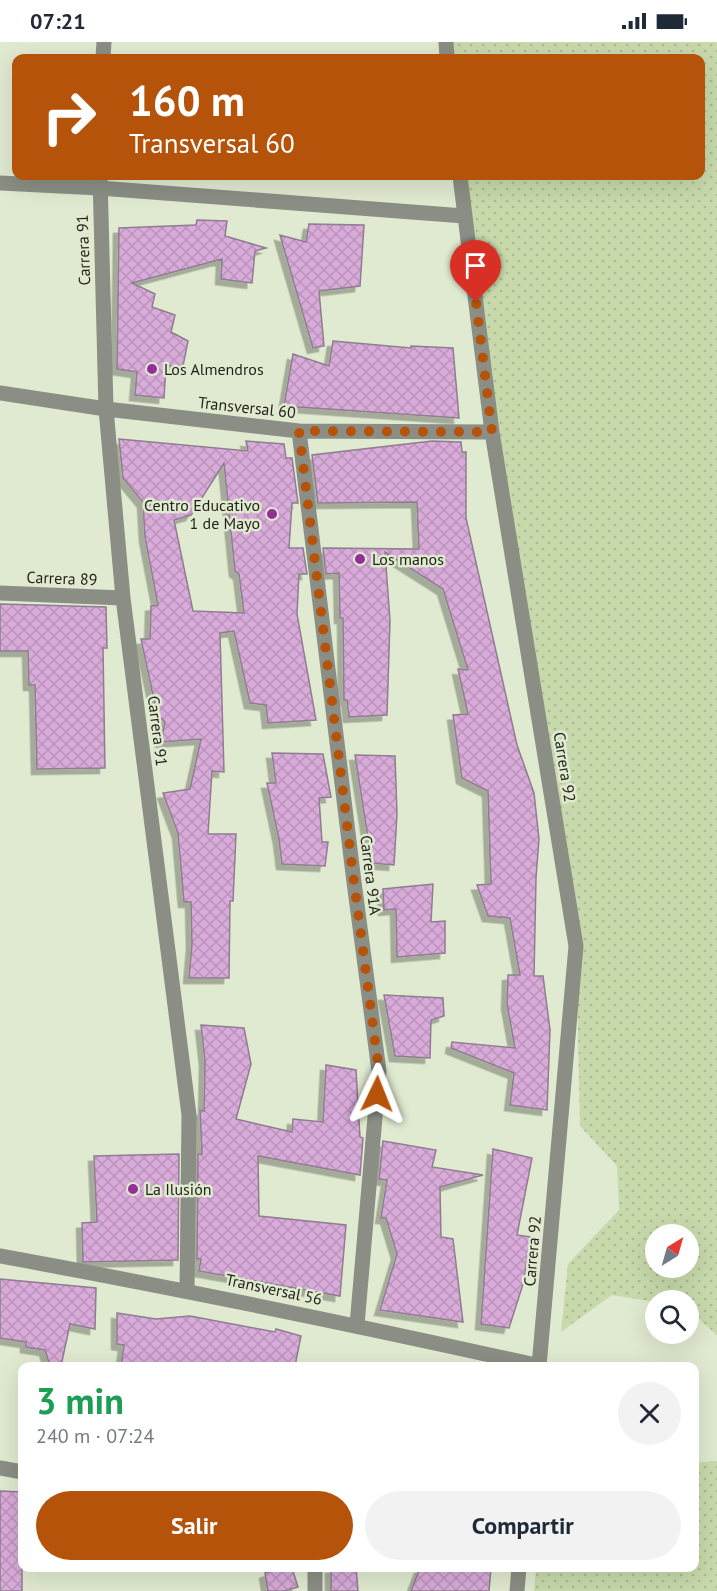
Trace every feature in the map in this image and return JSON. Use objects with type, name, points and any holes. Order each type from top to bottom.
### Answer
[{"type":"street","name":"Carrera 92","points":[[460,180],[492,432],[576,946],[539,1362]]},
{"type":"street","points":[[0,183],[100,182],[464,216]]},
{"type":"street","name":"Carrera 91","points":[[100,182],[106,409],[123,598],[189,1115],[187,1290]]},
{"type":"street","name":"Transversal 60","points":[[0,393],[106,409],[299,431],[492,432]]},
{"type":"street","name":"Carrera 91A","points":[[299,431],[352,871],[379,1071],[357,1325]]},
{"type":"street","name":"Carrera 89","points":[[0,593],[123,598]]},
{"type":"street","name":"Transversal 56","points":[[0,1256],[187,1290],[521,1362]]},
{"type":"street","points":[[0,1468],[18,1471]]},
{"type":"street","points":[[315,1572],[315,1591]]},
{"type":"street","points":[[517,1591],[519,1572]]},
{"type":"green space","points":[[446,42],[717,42],[717,1335],[699,1319],[699,1290],[645,1290],[645,1300],[612,1295],[561,1332],[568,1264],[619,1210],[617,1166],[580,1126],[576,946],[461,180],[705,180],[705,54],[447,54]]},
{"type":"green space","points":[[717,1461],[717,1591],[534,1591],[536,1572],[699,1572],[699,1463]]},
{"type":"building","points":[[197,220],[227,221],[225,236],[266,248],[255,251],[252,283],[221,279],[222,259],[132,283],[155,294],[152,307],[175,315],[171,332],[188,341],[183,366],[166,366],[164,398],[135,395],[137,372],[117,369],[119,228],[196,225]]},
{"type":"building","points":[[309,224],[364,225],[360,286],[319,291],[324,346],[313,348],[280,235],[306,242]]},
{"type":"building","points":[[333,341],[411,348],[411,346],[453,348],[459,418],[284,406],[293,354],[329,366]]},
{"type":"building","points":[[119,439],[248,451],[246,441],[284,444],[286,458],[292,458],[298,503],[292,503],[289,548],[303,548],[307,574],[299,574],[297,614],[316,720],[268,723],[266,705],[250,703],[234,631],[220,633],[224,772],[212,771],[208,834],[236,834],[233,901],[230,901],[229,978],[189,978],[192,944],[191,902],[184,902],[178,833],[163,793],[190,789],[201,739],[161,742],[165,722],[157,714],[141,639],[150,639],[151,606],[158,605],[145,537],[143,502],[123,478]],"holes":[[[224,463],[235,571],[239,574],[244,613],[193,611],[174,520],[191,515]]]},
{"type":"building","points":[[432,441],[461,442],[462,452],[466,452],[466,518],[517,745],[534,793],[539,839],[534,976],[543,976],[550,1030],[547,1110],[510,1105],[514,1073],[451,1048],[452,1042],[515,1048],[507,1004],[508,975],[520,975],[510,918],[488,916],[477,885],[491,884],[488,791],[462,778],[453,715],[468,714],[458,669],[468,670],[443,589],[385,552],[390,621],[387,715],[349,717],[347,700],[344,700],[343,618],[340,618],[339,573],[326,574],[323,548],[419,549],[417,502],[318,503],[312,455]]},
{"type":"building","points":[[0,604],[106,607],[107,648],[103,648],[105,768],[37,769],[35,685],[29,685],[28,651],[0,651]]},
{"type":"building","points":[[272,753],[323,754],[331,797],[319,798],[322,842],[328,842],[325,866],[282,864],[267,783],[276,783]]},
{"type":"building","points":[[355,755],[395,756],[397,814],[394,865],[372,863]]},
{"type":"building","points":[[433,884],[431,922],[445,921],[445,953],[397,957],[396,909],[384,910],[383,889]]},
{"type":"building","points":[[384,995],[443,998],[444,1016],[431,1020],[430,1058],[395,1056]]},
{"type":"building","points":[[201,1025],[244,1028],[251,1064],[236,1119],[292,1132],[293,1119],[323,1122],[326,1065],[356,1070],[360,1137],[363,1138],[360,1175],[258,1156],[259,1216],[346,1225],[340,1296],[199,1271],[201,1259],[197,1259],[198,1154],[202,1154],[200,1110],[204,1111],[205,1061]]},
{"type":"building","points":[[383,1141],[436,1150],[432,1167],[483,1175],[440,1187],[441,1237],[453,1239],[463,1322],[380,1310],[397,1254],[386,1218],[381,1218],[387,1180],[379,1179]]},
{"type":"building","points":[[493,1149],[532,1158],[517,1235],[530,1237],[524,1281],[509,1328],[481,1324]]},
{"type":"building","name":"La Ilusión","points":[[179,1154],[178,1260],[83,1262],[82,1223],[97,1222],[94,1156]]},
{"type":"building","points":[[0,1279],[96,1288],[95,1329],[70,1324],[62,1362],[49,1362],[45,1350],[26,1347],[26,1342],[0,1338]]},
{"type":"building","points":[[117,1313],[156,1319],[190,1316],[275,1332],[276,1329],[301,1336],[296,1362],[122,1362],[124,1345],[117,1344]]},
{"type":"building","points":[[0,1491],[18,1492],[18,1572],[22,1572],[22,1591],[0,1591]]},
{"type":"building","points":[[293,1572],[298,1587],[284,1591],[268,1591],[265,1573]]},
{"type":"building","points":[[331,1572],[356,1572],[358,1591],[331,1591]]},
{"type":"building","points":[[418,1572],[491,1572],[489,1591],[411,1591]]},
{"type":"place","name":"Los Almendros","points":[[152,369]]},
{"type":"place","name":"Centro Educativo 1 de Mayo","points":[[272,514]]},
{"type":"place","name":"Los manos","points":[[360,559]]},
{"type":"place","name":"La Ilusión","points":[[133,1189]]},
{"type":"route","points":[[377,1094],[379,1071],[299,431],[492,432],[476,302]]}]
